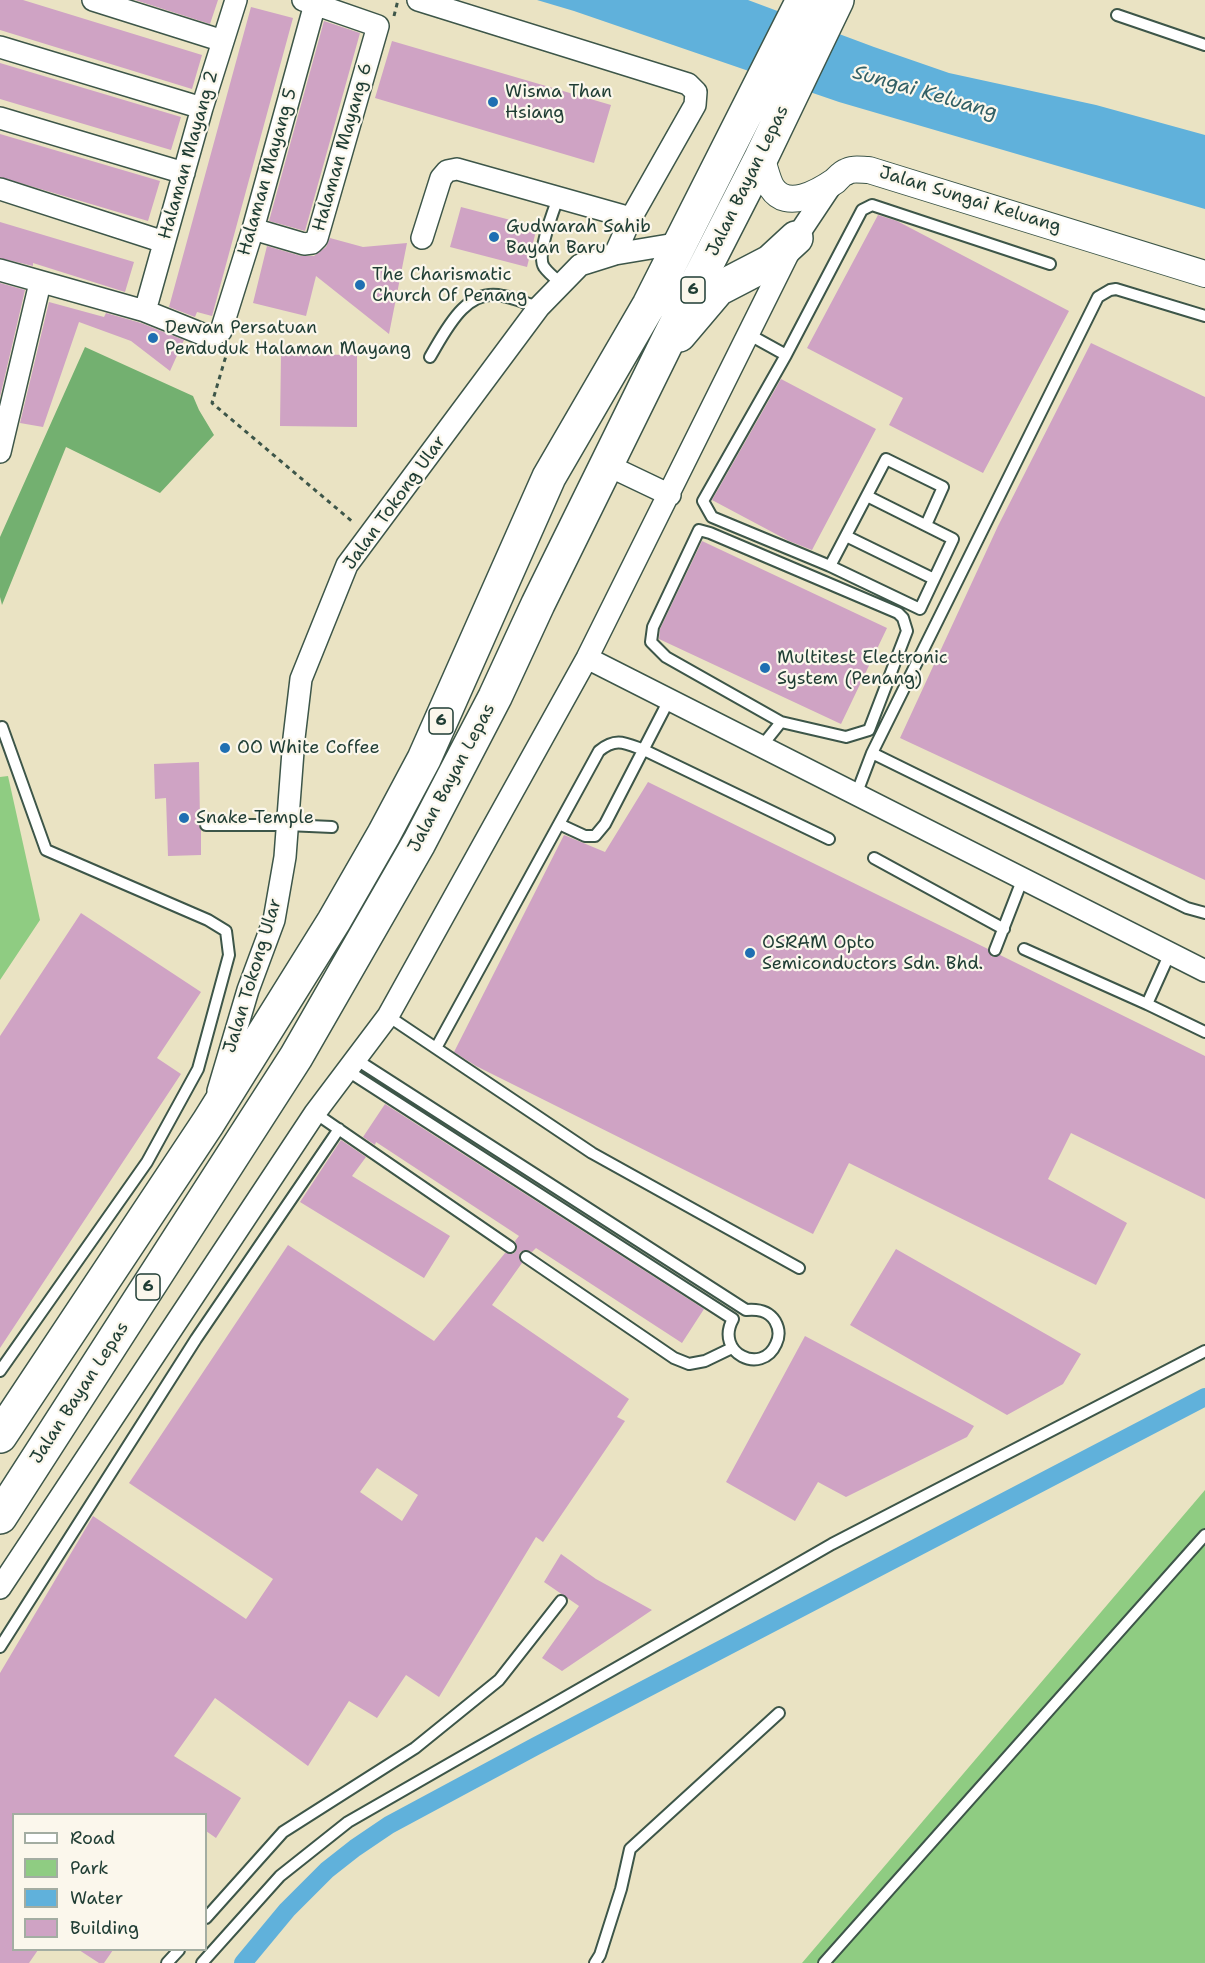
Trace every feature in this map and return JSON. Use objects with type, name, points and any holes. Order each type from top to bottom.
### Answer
[{"type":"main road","name":"Jalan Bayan Lepas","points":[[0,1436],[208,1123],[334,921],[424,759],[549,477],[649,305],[803,0]]},
{"type":"main road","name":"Jalan Bayan Lepas","points":[[0,1517],[296,1057],[419,843],[495,697],[538,604],[761,158],[837,0]]},
{"type":"main road","points":[[656,366],[689,321],[718,289],[770,261],[796,238]]},
{"type":"street","points":[[93,0],[223,40]]},
{"type":"street","name":"Halaman Mayang 2","points":[[145,311],[202,108],[236,0]]},
{"type":"street","points":[[418,0],[688,84],[696,93],[695,105],[631,218],[615,254]]},
{"type":"street","name":"Halaman Mayang 6","points":[[253,228],[304,244],[312,243],[317,238],[378,26],[318,3]]},
{"type":"street","name":"Halaman Mayang 5","points":[[217,333],[253,228],[318,3]]},
{"type":"street","points":[[0,47],[202,108]]},
{"type":"street","points":[[0,118],[184,173]]},
{"type":"street","name":"Jalan Sungai Keluang","points":[[761,158],[771,187],[783,197],[798,199],[834,182],[846,171],[869,170],[1205,274]]},
{"type":"street","points":[[422,238],[441,178],[447,171],[457,169],[631,218]]},
{"type":"street","points":[[0,1588],[185,1331],[315,1113],[388,1016],[587,658],[796,238],[834,182]]},
{"type":"street","points":[[0,189],[164,242]]},
{"type":"street","name":"Jalan Tokong Ular","points":[[208,1123],[248,990],[274,920],[285,857],[301,679],[347,566],[539,308],[580,265],[615,254],[681,243]]},
{"type":"street","points":[[0,270],[145,311],[207,336],[217,333]]},
{"type":"street","points":[[0,452],[40,283]]},
{"type":"street","points":[[607,465],[670,495]]},
{"type":"street","points":[[587,658],[1205,971]]},
{"type":"lane","points":[[1117,15],[1205,45]]},
{"type":"lane","points":[[558,198],[541,260],[544,267],[562,285]]},
{"type":"lane","points":[[867,496],[953,539],[920,609],[830,566],[712,517],[704,501],[786,355],[862,210],[872,205],[1050,264]]},
{"type":"lane","points":[[856,795],[872,753],[1098,297],[1116,289],[1205,316]]},
{"type":"lane","points":[[430,357],[451,322],[475,298],[490,294],[503,295],[539,308]]},
{"type":"lane","points":[[748,334],[786,355]]},
{"type":"lane","points":[[830,566],[886,459],[943,487],[926,525]]},
{"type":"lane","points":[[699,530],[898,613],[903,618],[908,632],[869,730],[846,737],[781,722],[666,657],[651,642],[653,627],[699,530]]},
{"type":"lane","points":[[846,536],[934,579]]},
{"type":"lane","points":[[559,824],[585,836],[595,836],[605,824],[669,700]]},
{"type":"lane","points":[[761,747],[781,722]]},
{"type":"lane","points":[[0,729],[2,727],[46,850],[226,931],[229,955],[198,1069],[147,1162],[0,1371]]},
{"type":"lane","points":[[436,1048],[599,751],[609,743],[623,742],[645,750],[829,839]]},
{"type":"lane","points":[[872,753],[1187,908],[1205,913]]},
{"type":"lane","points":[[206,825],[287,825],[332,828]]},
{"type":"lane","points":[[874,858],[1004,929]]},
{"type":"lane","points":[[995,950],[1023,878]]},
{"type":"lane","points":[[1024,950],[1205,1032]]},
{"type":"lane","points":[[1147,1004],[1170,954]]},
{"type":"lane","points":[[388,1016],[592,1153],[799,1268]]},
{"type":"lane","points":[[352,1065],[746,1310],[754,1309],[770,1315],[778,1330],[775,1347],[762,1358],[745,1358],[732,1348],[728,1333],[733,1319],[352,1065]]},
{"type":"lane","points":[[315,1113],[510,1246]]},
{"type":"lane","points":[[0,1647],[185,1331],[339,1129]]},
{"type":"lane","points":[[526,1257],[674,1358],[688,1364],[705,1361],[732,1348]]},
{"type":"lane","points":[[202,1963],[280,1876],[348,1822],[832,1544],[1205,1351]]},
{"type":"lane","points":[[824,1963],[1205,1535]]},
{"type":"lane","points":[[207,1917],[284,1832],[416,1748],[500,1680],[561,1601]]},
{"type":"lane","points":[[595,1963],[600,1955],[621,1888],[630,1849],[779,1713]]},
{"type":"lane","points":[[167,1963],[178,1951]]},
{"type":"path","points":[[217,333],[230,343],[212,403],[369,536]]},
{"type":"green space","points":[[85,347],[193,396],[214,435],[160,493],[66,447],[2,605],[0,537]]},
{"type":"green space","points":[[8,776],[40,920],[0,980],[0,777]]},
{"type":"green space","points":[[1205,1490],[1205,1963],[802,1963]]},
{"type":"water","name":"Sungai Keluang","points":[[537,0],[748,0],[949,73],[1096,105],[1205,135],[1205,209],[839,102]]},
{"type":"building","points":[[0,0],[23,0],[202,55],[192,89],[0,30]]},
{"type":"building","points":[[135,0],[218,0],[210,24]]},
{"type":"building","points":[[251,7],[293,18],[212,316],[197,312],[195,317],[169,307]]},
{"type":"building","points":[[324,21],[360,33],[305,231],[269,221]]},
{"type":"building","name":"Wisma Than Hsiang","points":[[392,41],[611,105],[594,163],[375,98]]},
{"type":"building","points":[[0,63],[181,117],[171,150],[0,99]]},
{"type":"building","points":[[0,134],[160,181],[148,221],[0,177]]},
{"type":"building","name":"Gudwarah Sahib Bayan Baru","points":[[461,207],[537,227],[527,267],[450,247]]},
{"type":"building","points":[[878,215],[897,221],[1069,311],[983,473],[889,425],[903,398],[807,348]]},
{"type":"building","points":[[0,222],[134,262],[125,292],[33,263],[33,266],[0,258]]},
{"type":"building","name":"The Charismatic Church Of Penang","points":[[330,238],[363,247],[407,243],[389,334],[316,276],[306,316],[253,303],[267,246],[301,256],[314,256],[326,247]]},
{"type":"building","points":[[0,283],[25,290],[0,397]]},
{"type":"building","points":[[49,302],[104,317],[106,313],[141,323],[184,340],[170,371],[131,341],[79,322],[43,427],[20,423]]},
{"type":"building","points":[[1091,343],[1205,397],[1205,880],[900,738],[998,526]]},
{"type":"building","points":[[281,354],[357,355],[357,427],[280,426]]},
{"type":"building","points":[[781,379],[876,429],[812,550],[789,541],[712,500]]},
{"type":"building","points":[[702,541],[887,628],[841,724],[659,639],[660,629]]},
{"type":"building","name":"Snake Temple","points":[[199,762],[201,855],[168,856],[166,798],[155,799],[154,764]]},
{"type":"building","name":"OSRAM Opto Semiconductors Sdn. Bhd.","points":[[648,782],[988,949],[992,957],[1000,955],[1205,1056],[1205,1199],[1071,1133],[1048,1179],[1127,1223],[1096,1285],[849,1163],[813,1234],[476,1066],[454,1052],[564,835],[605,852]]},
{"type":"building","points":[[81,913],[201,992],[157,1058],[181,1074],[0,1348],[0,1036]]},
{"type":"building","points":[[385,1104],[704,1309],[682,1343],[536,1248],[532,1252],[526,1250],[520,1252],[519,1257],[522,1263],[492,1305],[629,1399],[617,1417],[625,1421],[543,1542],[536,1537],[439,1697],[406,1675],[377,1718],[349,1701],[308,1766],[215,1698],[174,1756],[241,1798],[216,1838],[207,1832],[207,1813],[12,1813],[12,1951],[37,1951],[29,1963],[0,1963],[0,1673],[93,1516],[246,1619],[273,1579],[129,1483],[288,1245],[434,1341],[505,1253],[513,1254],[516,1251],[515,1241],[519,1236],[376,1142],[375,1145],[363,1137]],"holes":[[[377,1468],[418,1495],[402,1521],[360,1492]]]},
{"type":"building","points":[[341,1140],[366,1157],[352,1176],[450,1236],[424,1278],[300,1202]]},
{"type":"building","points":[[896,1249],[1081,1354],[1063,1384],[1007,1415],[850,1325]]},
{"type":"building","points":[[805,1336],[974,1426],[967,1437],[846,1497],[818,1482],[795,1521],[726,1482]]},
{"type":"building","points":[[561,1554],[596,1579],[652,1610],[562,1671],[542,1658],[579,1606],[544,1582]]},
{"type":"building","points":[[81,1951],[112,1951],[104,1963],[99,1963]]},
{"type":"waterway","points":[[243,1963],[287,1910],[327,1870],[389,1825],[1205,1397]]},
{"type":"place","name":"Wisma Than Hsiang","points":[[493,102]]},
{"type":"place","name":"Gudwarah Sahib Bayan Baru","points":[[494,237]]},
{"type":"place","name":"The Charismatic Church Of Penang","points":[[360,285]]},
{"type":"place","name":"Dewan Persatuan Penduduk Halaman Mayang","points":[[153,338]]},
{"type":"place","name":"Multitest Electronic System (Penang)","points":[[765,668]]},
{"type":"place","name":"OO White Coffee","points":[[225,748]]},
{"type":"place","name":"Snake Temple","points":[[184,818]]},
{"type":"place","name":"OSRAM Opto Semiconductors Sdn. Bhd.","points":[[750,953]]}]
